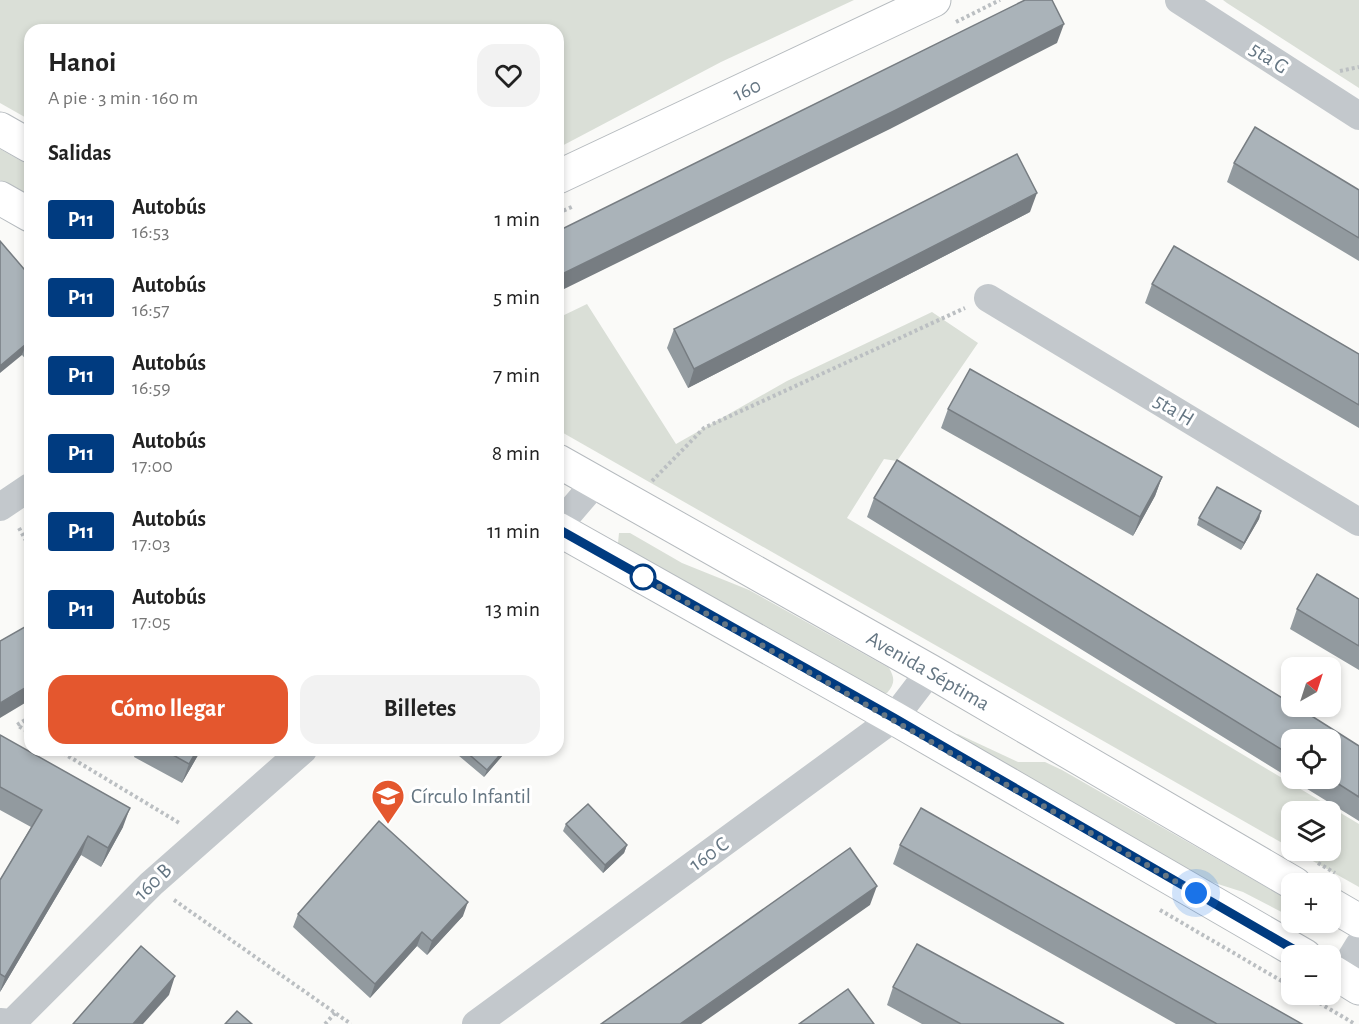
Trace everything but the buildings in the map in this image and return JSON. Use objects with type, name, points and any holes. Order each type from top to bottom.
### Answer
[{"type":"main road","name":"160","points":[[564,174],[934,0]]},
{"type":"main road","points":[[0,129],[24,143]]},
{"type":"main road","points":[[0,198],[24,212]]},
{"type":"main road","name":"Avenida Séptima","points":[[564,465],[930,671],[1304,872]]},
{"type":"main road","points":[[564,531],[894,718],[1286,945]]},
{"type":"main road","points":[[1341,897],[1359,921]]},
{"type":"street","name":"5ta G","points":[[1179,0],[1359,116]]},
{"type":"street","name":"5ta H","points":[[988,298],[1359,522]]},
{"type":"street","points":[[564,521],[595,483]]},
{"type":"street","points":[[0,507],[24,491]]},
{"type":"street","name":"160 C","points":[[476,1024],[894,718],[930,671]]},
{"type":"street","name":"160 B","points":[[6,1022],[151,884],[296,756]]},
{"type":"street","points":[[1343,978],[1359,945]]},
{"type":"path","points":[[630,503],[704,428],[988,298]]},
{"type":"path","points":[[24,721],[17,725],[24,729]]},
{"type":"path","points":[[68,756],[203,837]]},
{"type":"path","points":[[151,884],[351,1024]]},
{"type":"path","points":[[1323,1005],[1355,1024]]},
{"type":"path","points":[[326,1024],[335,1013]]},
{"type":"shaded area","points":[[0,0],[854,0],[721,62],[564,145],[564,24],[24,24],[24,117],[0,103]]},
{"type":"shaded area","points":[[1223,0],[1359,0],[1359,88],[1227,3]]},
{"type":"shaded area","points":[[0,149],[24,163],[24,194],[0,180]]},
{"type":"shaded area","points":[[587,304],[676,444],[787,381],[932,312],[978,343],[897,461],[884,459],[847,518],[1281,777],[1281,789],[1300,789],[1321,801],[1281,801],[1281,842],[564,433],[564,315]]},
{"type":"shaded area","points":[[619,533],[630,533],[682,563],[749,590],[889,668],[893,678],[892,687],[887,693],[877,694],[624,549],[618,543]]},
{"type":"shaded area","points":[[958,734],[1018,762],[1045,762],[1062,770],[1281,895],[1281,912],[1243,892],[1199,878],[954,735]]},
{"type":"shaded area","points":[[1341,813],[1359,824],[1359,887],[1341,877],[1341,873],[1334,873],[1313,861],[1341,861]]},
{"type":"bus line","name":"P11","points":[[564,532],[894,718],[1286,945]]},
{"type":"place","name":"Círculo Infantil","points":[[388,825]]},
{"type":"route","points":[[643,577],[637,574],[894,718],[1196,893]]}]
